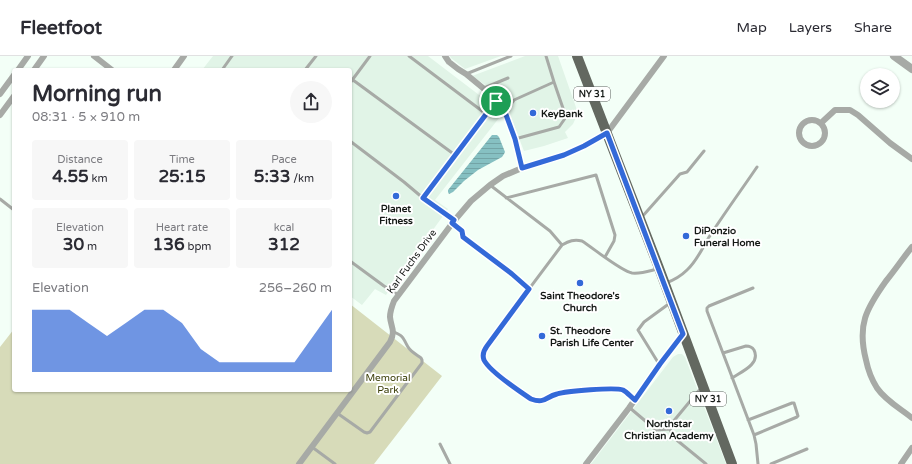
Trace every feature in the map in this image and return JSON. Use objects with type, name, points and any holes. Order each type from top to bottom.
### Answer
[{"type":"main road","name":"NY 31","points":[[577,56],[672,302],[732,464]]},
{"type":"street","points":[[19,68],[28,56]]},
{"type":"street","points":[[35,68],[44,56]]},
{"type":"street","points":[[94,56],[109,68]]},
{"type":"street","points":[[175,68],[184,56]]},
{"type":"street","points":[[445,56],[449,62],[484,88],[505,112],[515,139],[522,168]]},
{"type":"street","points":[[607,133],[664,56]]},
{"type":"street","points":[[894,56],[912,69]]},
{"type":"street","points":[[0,94],[12,78]]},
{"type":"street","points":[[0,115],[12,99]]},
{"type":"street","points":[[821,123],[835,110],[850,110],[912,159]]},
{"type":"street","points":[[813,120],[821,123],[826,131],[822,142],[814,146],[806,145],[802,142],[799,129],[804,122],[813,120]]},
{"type":"street","name":"Karl Fuchs Drive","points":[[394,332],[390,312],[394,301],[453,222],[471,201],[503,176],[522,168],[564,155],[607,133]]},
{"type":"street","points":[[912,247],[869,307],[862,334],[863,350],[867,364],[878,389],[886,398],[912,418]]},
{"type":"street","points":[[299,464],[387,348],[394,332]]},
{"type":"street","points":[[586,464],[683,334]]},
{"type":"street","points":[[901,464],[912,448]]},
{"type":"lane","points":[[223,68],[232,56]]},
{"type":"lane","points":[[307,68],[316,56]]},
{"type":"lane","points":[[370,56],[353,80],[455,155]]},
{"type":"lane","points":[[409,56],[486,114]]},
{"type":"lane","points":[[466,74],[511,56]]},
{"type":"lane","points":[[515,139],[560,127],[566,117],[546,56]]},
{"type":"lane","points":[[484,88],[508,78]]},
{"type":"lane","points":[[505,112],[514,100],[554,82]]},
{"type":"lane","points":[[423,198],[496,101]]},
{"type":"lane","points":[[352,143],[453,222],[462,231],[463,237],[512,274],[529,289]]},
{"type":"lane","points":[[640,220],[680,174],[686,172],[704,150]]},
{"type":"lane","points":[[664,284],[681,276],[688,269],[757,167]]},
{"type":"lane","points":[[506,198],[596,175],[615,235],[614,241],[605,257]]},
{"type":"lane","points":[[490,185],[550,231],[562,245]]},
{"type":"lane","points":[[0,199],[12,208]]},
{"type":"lane","points":[[635,400],[622,390],[610,388],[565,392],[537,402],[490,369],[484,359],[484,351],[562,245],[569,241],[582,241],[623,270],[632,273],[643,273],[659,268]]},
{"type":"lane","points":[[352,262],[399,295]]},
{"type":"lane","points":[[753,288],[709,306],[707,311],[754,435],[758,464]]},
{"type":"lane","points":[[660,364],[638,330],[644,322],[672,302]]},
{"type":"lane","points":[[337,413],[364,432],[370,432],[422,363],[421,358],[408,348],[406,341],[394,332]]},
{"type":"lane","points":[[722,353],[746,346],[753,348],[755,351],[756,355],[752,364],[732,378]]},
{"type":"lane","points":[[703,385],[672,423],[670,429],[673,437],[706,464]]},
{"type":"lane","points":[[748,420],[792,402],[794,404],[798,416],[754,435]]},
{"type":"lane","points":[[629,408],[656,430],[670,429]]},
{"type":"lane","points":[[440,444],[449,464]]},
{"type":"lane","points":[[312,447],[334,464]]},
{"type":"lane","points":[[771,464],[807,449]]},
{"type":"shaded area","points":[[213,56],[428,56],[487,101],[499,118],[435,200],[448,209],[386,295],[375,289],[362,305],[352,298],[352,68],[204,68]]},
{"type":"shaded area","points":[[450,56],[501,56],[465,69]]},
{"type":"shaded area","points":[[525,56],[558,56],[578,113],[573,124],[565,132],[568,138],[524,151],[506,105],[493,90],[472,76]]},
{"type":"shaded area","name":"Northstar Christian Academy","points":[[678,354],[682,354],[685,357],[726,464],[591,464],[673,357]]},
{"type":"green space","name":"Memorial Park","points":[[352,306],[442,376],[374,464],[0,464],[0,347],[12,332],[12,392],[352,392]]},
{"type":"water","points":[[492,135],[497,135],[499,137],[505,152],[502,157],[478,170],[449,194],[448,190]]},
{"type":"place","name":"KeyBank","points":[[533,113]]},
{"type":"place","name":"Planet Fitness","points":[[396,196]]},
{"type":"place","name":"DiPonzio Funeral Home","points":[[686,236]]},
{"type":"place","name":"Saint Theodore's Church","points":[[580,283]]},
{"type":"place","name":"St. Theodore Parish Life Center","points":[[542,336]]},
{"type":"place","name":"Northstar Christian Academy","points":[[669,411]]},
{"type":"route","points":[[496,101],[505,112],[515,139],[522,168],[564,155],[607,133],[683,334],[635,400],[622,390],[610,388],[565,392],[537,402],[490,369],[484,359],[484,351],[487,346],[529,289],[512,274],[463,237],[462,231],[452,223],[454,220],[423,198],[496,101]]}]
